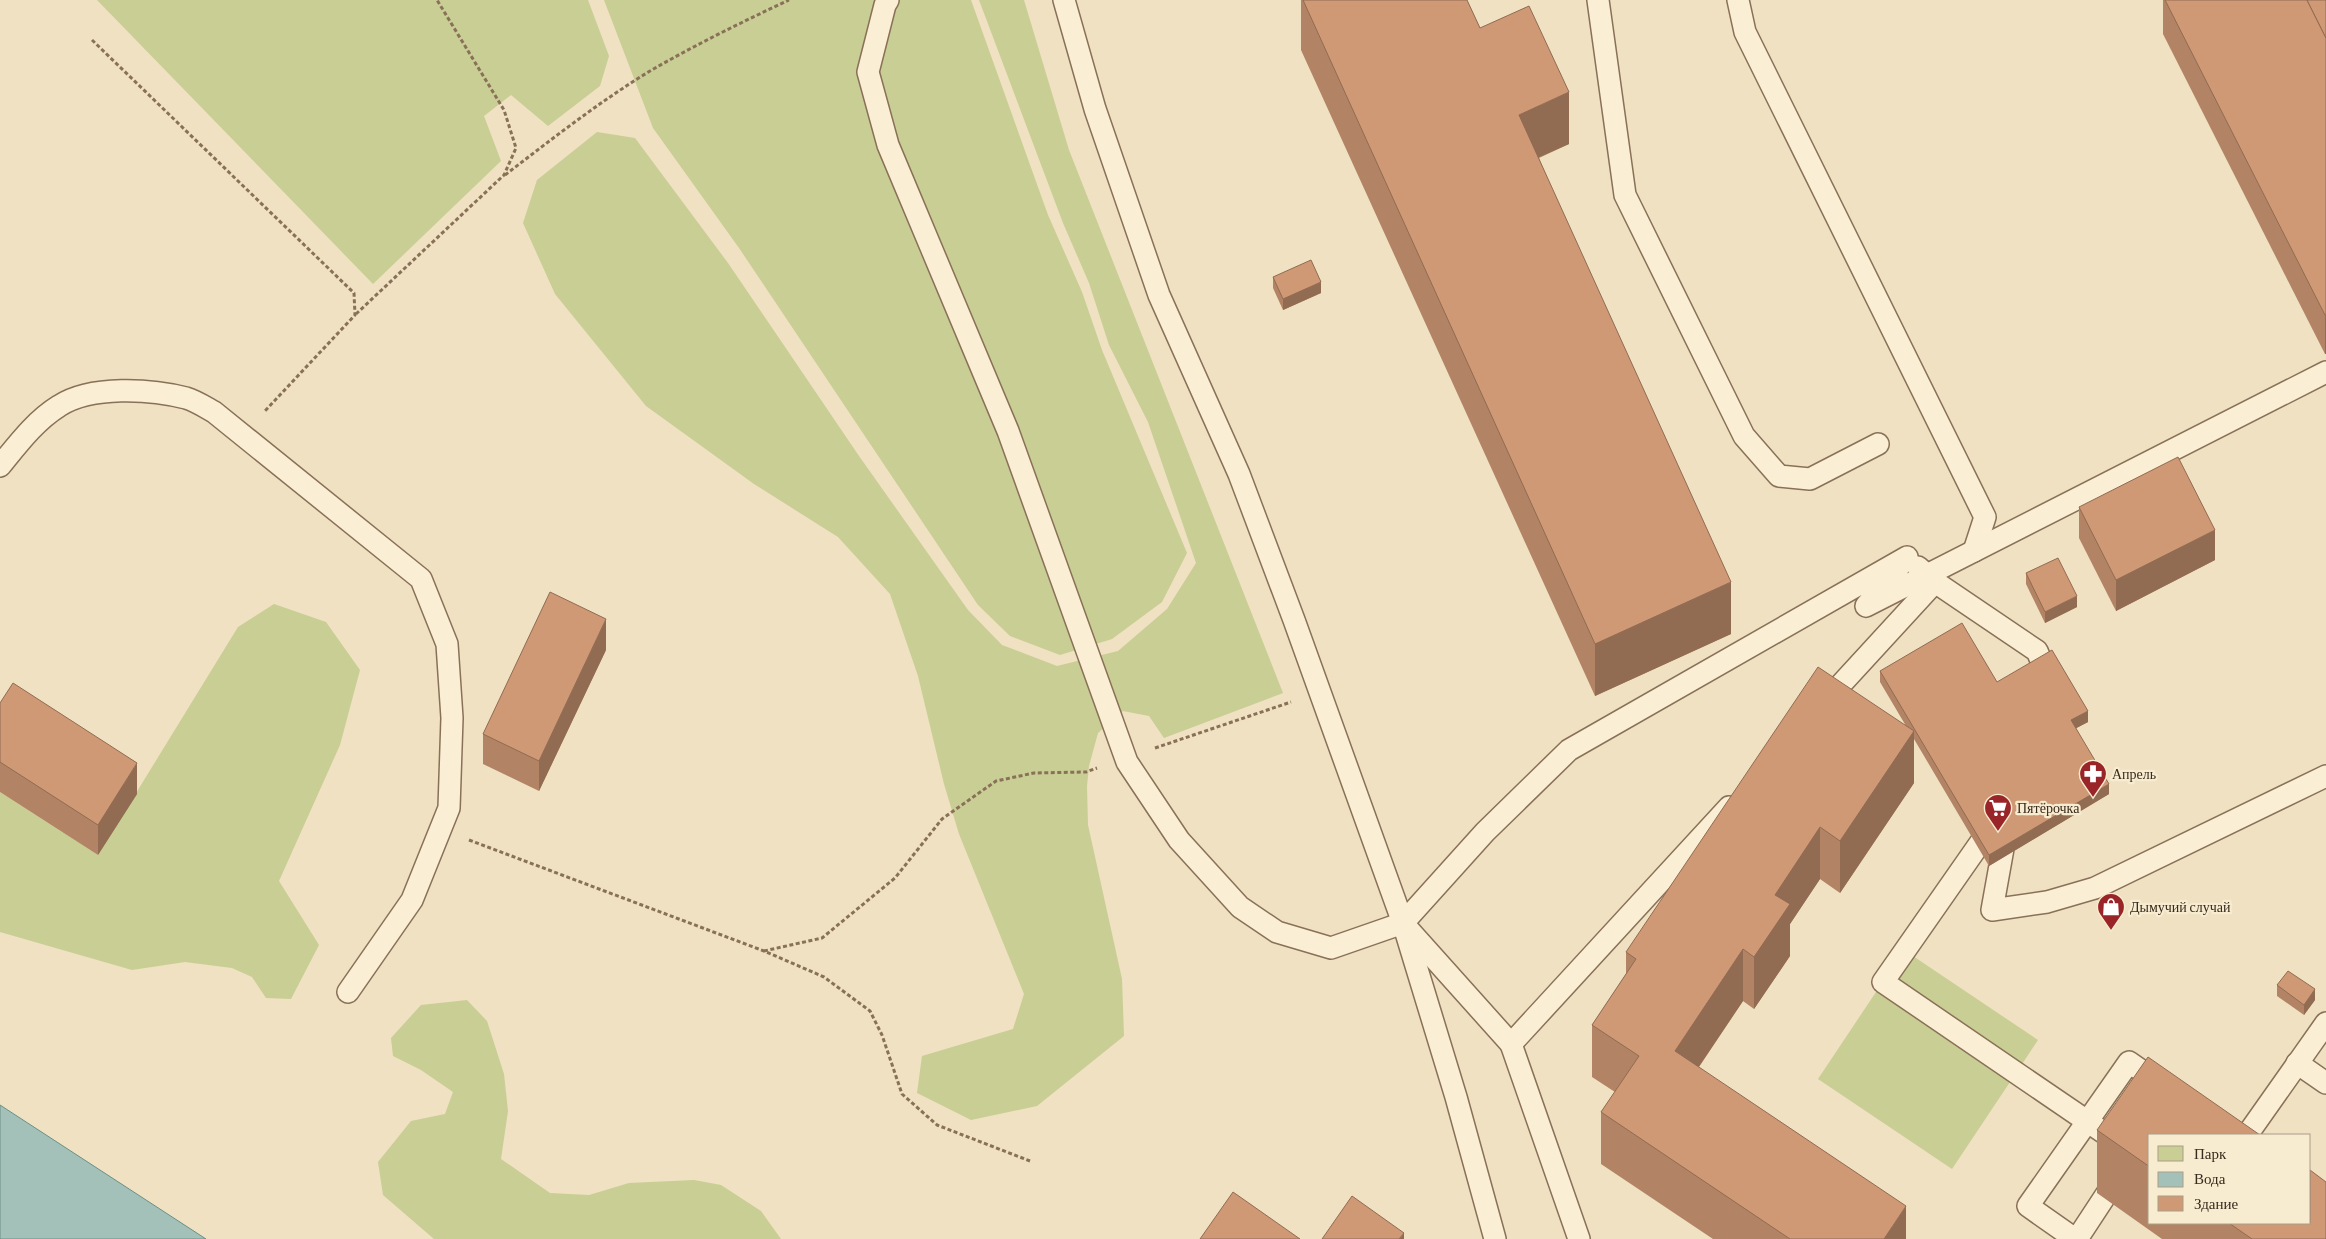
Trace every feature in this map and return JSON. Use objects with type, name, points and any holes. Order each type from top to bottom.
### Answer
[{"type":"lane","points":[[888,0],[885,5],[868,72],[888,146],[1008,431],[1125,757],[1178,840],[1240,907],[1277,932],[1331,948],[1403,923],[1485,832],[1569,750],[1907,557]]},
{"type":"lane","points":[[1064,0],[1095,109],[1158,295],[1239,474],[1403,923],[1456,1098],[1495,1239]]},
{"type":"lane","points":[[1598,0],[1625,195],[1744,436],[1779,476],[1810,479],[1878,444]]},
{"type":"lane","points":[[1738,0],[1745,32],[1985,517],[1974,551]]},
{"type":"lane","points":[[1907,557],[1866,606],[2326,372]]},
{"type":"lane","points":[[0,466],[34,425],[60,405],[89,394],[112,391],[154,392],[188,399],[214,412],[421,579],[447,644],[452,709],[449,808],[412,900],[348,992]]},
{"type":"lane","points":[[1907,557],[1935,582],[2037,651],[2059,702]]},
{"type":"lane","points":[[1807,721],[1935,582]]},
{"type":"lane","points":[[2178,1096],[2129,1062],[2028,1206],[2076,1239],[2134,1153],[1883,982],[2008,805],[1992,910],[2047,902],[2095,888],[2326,776]]},
{"type":"lane","points":[[1511,1044],[1740,794]]},
{"type":"lane","points":[[1403,923],[1511,1044],[1579,1239]]},
{"type":"lane","points":[[2248,1134],[2326,1023]]},
{"type":"lane","points":[[2297,1063],[2326,1083]]},
{"type":"path","points":[[437,0],[504,110],[516,148],[504,175]]},
{"type":"path","points":[[242,434],[355,315],[504,175],[581,117],[650,71],[721,32],[789,0]]},
{"type":"path","points":[[92,40],[354,293],[355,315]]},
{"type":"path","points":[[764,951],[822,938],[895,878],[942,819],[996,781],[1034,773],[1086,772],[1125,757],[1320,693]]},
{"type":"path","points":[[440,829],[764,951],[824,977],[870,1012],[882,1035],[902,1094],[937,1125],[1030,1162]]},
{"type":"green space","points":[[97,0],[588,0],[609,56],[600,86],[548,126],[511,95],[484,116],[501,161],[373,284]]},
{"type":"green space","points":[[604,0],[971,0],[1048,215],[1082,292],[1102,350],[1187,553],[1162,602],[1112,639],[1060,655],[1010,636],[978,605],[739,248],[653,128]]},
{"type":"green space","points":[[979,0],[1024,0],[1069,150],[1283,693],[1164,738],[1149,716],[1123,711],[1098,733],[1089,766],[1087,786],[1088,825],[1122,979],[1124,1036],[1037,1106],[971,1120],[917,1093],[922,1056],[1013,1029],[1024,994],[959,834],[944,784],[918,676],[890,594],[838,537],[754,484],[646,406],[555,294],[523,223],[537,180],[597,132],[635,138],[728,263],[859,456],[968,610],[1002,645],[1057,666],[1118,651],[1167,609],[1196,563],[1148,422],[1109,345],[1089,283],[1063,223]]},
{"type":"green space","points":[[274,604],[326,622],[360,670],[340,745],[279,881],[319,945],[291,999],[266,998],[252,977],[232,968],[185,962],[132,970],[0,932],[0,792],[98,855],[238,627]]},
{"type":"green space","points":[[1904,950],[2038,1040],[1952,1169],[1818,1079]]},
{"type":"green space","points":[[467,1000],[487,1021],[504,1074],[508,1111],[501,1159],[550,1193],[589,1195],[629,1183],[694,1180],[721,1185],[761,1211],[781,1239],[434,1239],[383,1195],[378,1162],[411,1121],[445,1114],[453,1092],[421,1070],[393,1056],[391,1038],[421,1005]]},
{"type":"water","points":[[0,1105],[206,1239],[0,1239]]},
{"type":"building","points":[[1303,0],[1467,0],[1480,28],[1529,6],[1569,92],[1519,115],[1731,582],[1595,644]]},
{"type":"building","points":[[2165,0],[2307,0],[2326,38],[2326,315],[2325,315]]},
{"type":"building","points":[[2307,0],[2326,0],[2326,38]]},
{"type":"building","points":[[1311,260],[1321,282],[1283,299],[1273,277]]},
{"type":"building","points":[[2178,457],[2215,530],[2116,580],[2079,507]]},
{"type":"building","points":[[2058,558],[2077,596],[2045,612],[2026,573]]},
{"type":"building","points":[[550,592],[606,619],[539,761],[483,734]]},
{"type":"building","points":[[1962,623],[1997,682],[2052,650],[2088,711],[2071,720],[2109,784],[1989,855],[1880,671]]},
{"type":"building","points":[[1818,667],[1914,731],[1840,841],[1820,827],[1775,895],[1790,904],[1754,957],[1743,949],[1675,1051],[1906,1206],[1884,1239],[1790,1239],[1601,1112],[1639,1056],[1592,1025],[1636,959],[1626,952]]},
{"type":"building","points":[[13,683],[137,763],[98,825],[0,762],[0,703]]},
{"type":"building","points":[[2288,971],[2315,989],[2304,1005],[2277,985]]},
{"type":"building","points":[[2148,1057],[2259,1134],[2148,1134],[2148,1166],[2097,1130]]},
{"type":"building","points":[[2311,1171],[2326,1182],[2326,1239],[2252,1239],[2230,1224],[2311,1224]]},
{"type":"building","points":[[1233,1192],[1300,1239],[1200,1239]]},
{"type":"building","points":[[1352,1196],[1404,1233],[1399,1239],[1322,1239]]},
{"type":"place","name":"Апрель","points":[[2093,798]]},
{"type":"place","name":"Пятёрочка","points":[[1998,832]]},
{"type":"place","name":"Дымучий случай","points":[[2111,931]]}]
